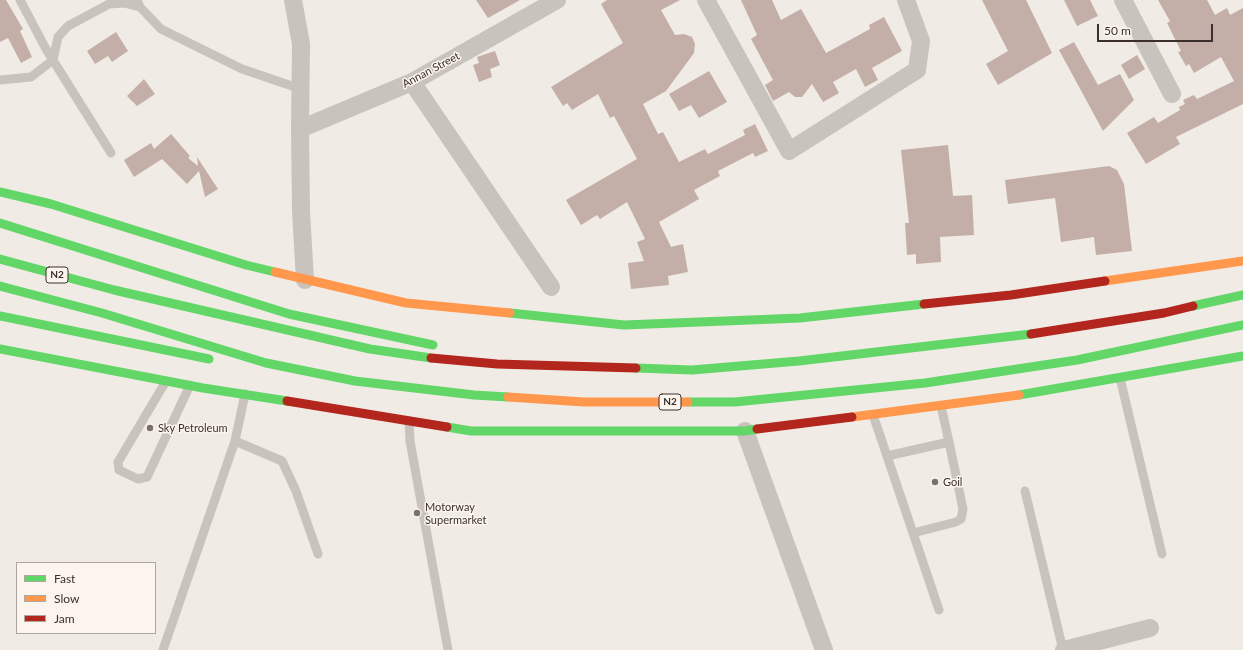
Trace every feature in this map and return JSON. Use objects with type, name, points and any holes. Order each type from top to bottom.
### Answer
[{"type":"main road","points":[[0,192],[51,204],[246,265],[406,304],[624,325],[816,316],[1012,295],[1243,261]]},
{"type":"main road","points":[[0,223],[289,314],[441,346]]},
{"type":"main road","name":"N2","points":[[0,259],[114,290],[370,349],[434,358],[497,364],[692,370],[799,361],[1030,334],[1164,313],[1243,295]]},
{"type":"main road","name":"N2","points":[[0,286],[102,313],[266,363],[355,381],[474,395],[584,402],[735,402],[925,383],[1077,360],[1243,325]]},
{"type":"main road","points":[[0,316],[220,360],[266,363]]},
{"type":"main road","points":[[0,349],[166,381],[471,430],[744,431],[996,399],[1243,356]]},
{"type":"main road","points":[[460,351],[497,364]]},
{"type":"street","points":[[293,0],[302,44],[300,129],[301,211],[305,280]]},
{"type":"street","name":"Annan Street","points":[[300,129],[412,82],[557,0]]},
{"type":"street","points":[[706,0],[789,151],[917,70],[921,41],[906,0]]},
{"type":"street","points":[[1123,0],[1172,94]]},
{"type":"street","points":[[412,82],[551,286]]},
{"type":"street","points":[[744,431],[824,650]]},
{"type":"street","points":[[1063,650],[1150,628]]},
{"type":"lane","points":[[20,0],[53,60],[111,153]]},
{"type":"lane","points":[[0,80],[31,77],[53,60],[58,37],[68,26],[109,4],[138,4],[161,30],[242,69],[301,89]]},
{"type":"lane","points":[[1120,378],[1162,554]]},
{"type":"lane","points":[[166,381],[118,462],[120,470],[138,479],[147,477],[190,385]]},
{"type":"lane","points":[[163,650],[235,441],[245,394]]},
{"type":"lane","points":[[913,533],[956,522],[961,518],[963,509],[941,406]]},
{"type":"lane","points":[[873,415],[939,610]]},
{"type":"lane","points":[[409,421],[410,441],[448,650]]},
{"type":"lane","points":[[235,441],[282,461],[296,491],[318,554]]},
{"type":"lane","points":[[886,456],[949,442]]},
{"type":"lane","points":[[1025,491],[1063,650]]},
{"type":"building","points":[[0,0],[6,0],[23,29],[20,31],[32,57],[21,63],[8,38],[0,42]]},
{"type":"building","points":[[476,0],[520,0],[488,18]]},
{"type":"building","points":[[607,0],[680,0],[661,10],[675,35],[684,34],[692,37],[695,44],[694,53],[666,91],[643,104],[658,134],[663,132],[679,162],[705,149],[708,154],[745,135],[743,130],[755,124],[768,151],[755,157],[753,153],[718,171],[720,176],[694,190],[699,199],[659,222],[671,247],[683,244],[688,272],[668,276],[669,285],[631,289],[628,263],[644,261],[637,242],[645,239],[627,202],[600,219],[597,215],[581,225],[566,200],[637,159],[614,116],[610,118],[598,94],[572,110],[567,103],[563,106],[551,87],[623,43],[601,4]]},
{"type":"building","points":[[741,0],[772,0],[781,20],[801,9],[826,53],[870,29],[869,25],[884,17],[902,51],[872,68],[878,80],[865,87],[856,69],[833,82],[839,93],[823,102],[812,84],[802,97],[795,97],[789,92],[773,101],[765,85],[773,80],[751,39],[757,35]]},
{"type":"building","points":[[982,0],[1026,0],[1052,53],[998,85],[986,64],[1008,51]]},
{"type":"building","points":[[1064,0],[1090,0],[1098,16],[1077,26]]},
{"type":"building","points":[[1158,0],[1207,0],[1215,15],[1227,8],[1230,15],[1243,8],[1243,104],[1176,137],[1180,144],[1146,164],[1127,133],[1154,117],[1158,123],[1180,110],[1179,107],[1185,104],[1183,100],[1194,95],[1197,99],[1234,81],[1221,57],[1194,73],[1189,64],[1186,66],[1178,52],[1181,51],[1167,23],[1170,21]]},
{"type":"building","points":[[116,32],[128,51],[112,62],[108,56],[95,64],[87,51]]},
{"type":"building","points":[[1074,42],[1098,85],[1120,74],[1134,100],[1103,131],[1059,50]]},
{"type":"building","points":[[495,51],[500,65],[490,69],[492,77],[479,82],[473,65],[479,63],[477,57]]},
{"type":"building","points":[[1137,55],[1145,69],[1129,79],[1121,65]]},
{"type":"building","points":[[709,71],[727,102],[699,118],[691,105],[679,111],[669,94]]},
{"type":"building","points":[[144,79],[155,94],[137,106],[127,96]]},
{"type":"building","points":[[171,134],[190,156],[188,158],[198,166],[197,157],[218,189],[205,197],[199,171],[187,184],[162,159],[134,177],[124,160],[151,143],[154,149]]},
{"type":"building","points":[[948,145],[953,196],[972,195],[974,235],[940,237],[941,262],[916,264],[916,254],[907,255],[905,223],[909,223],[901,150]]},
{"type":"building","points":[[1109,166],[1117,170],[1124,184],[1132,251],[1096,255],[1094,237],[1061,242],[1055,198],[1008,204],[1005,180]]},
{"type":"traffic: fast","points":[[0,192],[51,204],[246,265],[275,272]]},
{"type":"traffic: fast","points":[[0,223],[289,314],[433,345]]},
{"type":"traffic: fast","points":[[0,259],[114,290],[370,349],[431,358]]},
{"type":"traffic: fast","points":[[0,286],[102,313],[266,363],[355,381],[474,395],[508,397]]},
{"type":"traffic: fast","points":[[1193,306],[1243,295]]},
{"type":"traffic: fast","points":[[510,313],[624,325],[800,318],[924,304]]},
{"type":"traffic: fast","points":[[0,316],[209,359]]},
{"type":"traffic: fast","points":[[688,402],[735,402],[925,383],[1077,360],[1243,325]]},
{"type":"traffic: fast","points":[[636,368],[692,370],[799,361],[1031,334]]},
{"type":"traffic: fast","points":[[0,349],[203,388],[287,401]]},
{"type":"traffic: fast","points":[[1019,395],[1243,356]]},
{"type":"traffic: fast","points":[[447,427],[471,431],[745,431],[757,429]]},
{"type":"traffic: slow","points":[[1105,281],[1243,261]]},
{"type":"traffic: slow","points":[[275,272],[406,303],[510,313]]},
{"type":"traffic: slow","points":[[852,417],[1019,395]]},
{"type":"traffic: slow","points":[[508,397],[584,402],[688,402]]},
{"type":"traffic: jam","points":[[924,304],[1011,295],[1105,281]]},
{"type":"traffic: jam","points":[[1031,334],[1164,313],[1193,306]]},
{"type":"traffic: jam","points":[[431,358],[497,364],[636,368]]},
{"type":"traffic: jam","points":[[287,401],[447,427]]},
{"type":"traffic: jam","points":[[757,429],[852,417]]},
{"type":"place","name":"Sky Petroleum","points":[[150,428]]},
{"type":"place","name":"Goil","points":[[935,482]]},
{"type":"place","name":"Motorway Supermarket","points":[[417,513]]}]
